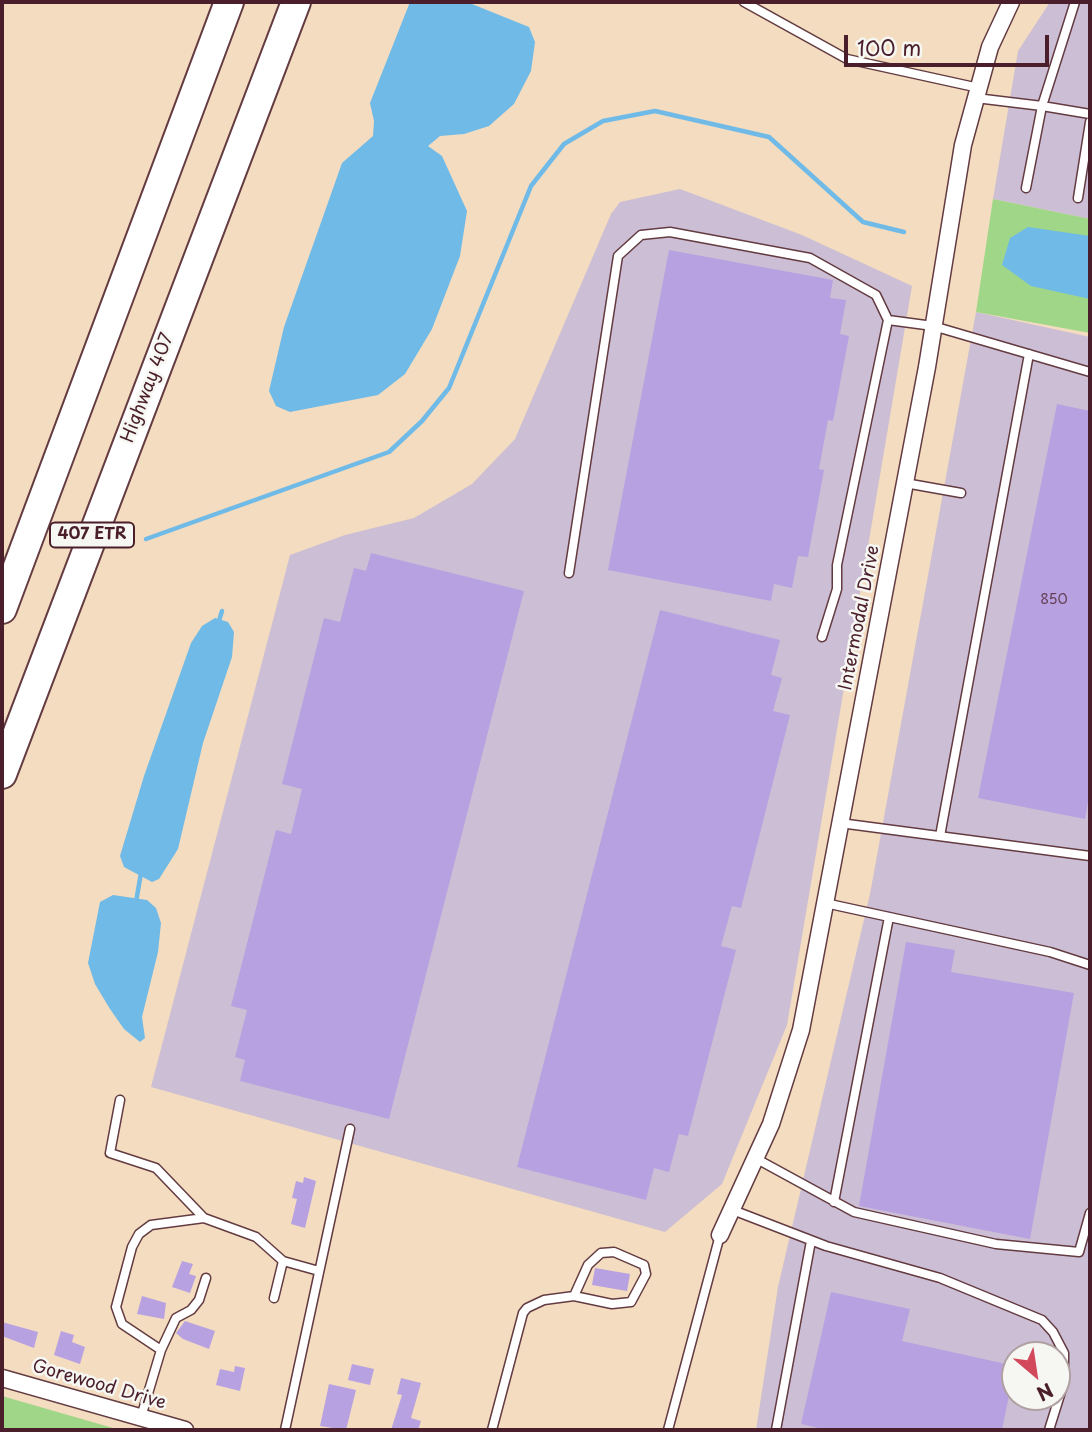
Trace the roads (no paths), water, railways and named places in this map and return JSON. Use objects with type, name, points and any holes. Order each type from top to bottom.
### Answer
[{"type":"highway","name":"407 ETR","points":[[2,608],[229,2]]},
{"type":"highway","name":"Highway 407","points":[[2,774],[296,2]]},
{"type":"street","name":"Intermodal Drive","points":[[720,1235],[771,1124],[801,1030],[905,483],[963,145],[989,47],[1011,2]]},
{"type":"street","name":"Gorewood Drive","points":[[2,1378],[185,1430]]},
{"type":"lane","points":[[744,2],[847,59],[977,93],[1090,114]]},
{"type":"lane","points":[[1026,188],[1042,106],[1074,2]]},
{"type":"lane","points":[[1078,198],[1090,122]]},
{"type":"lane","points":[[569,573],[618,256],[641,235],[670,232],[810,258],[876,295],[888,320],[837,565],[837,589],[822,638]]},
{"type":"lane","points":[[888,320],[933,326],[1090,372]]},
{"type":"lane","points":[[940,836],[1029,354]]},
{"type":"lane","points":[[905,483],[961,494]]},
{"type":"lane","points":[[840,823],[1090,856]]},
{"type":"lane","points":[[825,902],[1050,952],[1090,965]]},
{"type":"lane","points":[[834,1202],[889,917]]},
{"type":"lane","points":[[120,1100],[110,1153],[156,1168],[204,1218],[256,1237],[284,1261],[319,1271]]},
{"type":"lane","points":[[285,1430],[350,1129]]},
{"type":"lane","points":[[754,1158],[834,1202],[881,1220],[984,1242],[1079,1252],[1090,1213]]},
{"type":"lane","points":[[730,1209],[811,1241],[940,1278],[1042,1320],[1053,1332],[1064,1353],[1064,1382],[1049,1430]]},
{"type":"lane","points":[[161,1350],[122,1324],[117,1307],[132,1247],[139,1234],[151,1225],[204,1218]]},
{"type":"lane","points":[[668,1430],[720,1235]]},
{"type":"lane","points":[[776,1430],[811,1241]]},
{"type":"lane","points":[[492,1430],[523,1313],[544,1300],[574,1296],[612,1304],[631,1303],[646,1274],[644,1265],[614,1252],[601,1253],[589,1265],[574,1296]]},
{"type":"lane","points":[[274,1298],[284,1261]]},
{"type":"lane","points":[[141,1417],[161,1350],[176,1318],[191,1310],[199,1300],[206,1278]]},
{"type":"water","points":[[410,2],[467,2],[529,27],[535,42],[531,71],[514,104],[489,126],[464,134],[440,136],[428,146],[442,156],[467,211],[460,256],[432,329],[405,374],[378,395],[290,412],[276,406],[269,391],[284,327],[342,163],[373,136],[374,121],[370,103]]},
{"type":"water","points":[[1028,227],[1090,236],[1090,299],[1031,286],[1002,265],[1010,238]]},
{"type":"water","points":[[215,618],[228,622],[234,632],[232,657],[203,743],[178,849],[159,879],[152,882],[124,867],[120,856],[144,776],[191,643],[202,626]]},
{"type":"water","points":[[113,895],[147,900],[156,908],[161,923],[158,952],[142,1017],[145,1038],[140,1042],[124,1029],[110,1009],[95,984],[88,963],[100,902]]},
{"type":"waterway","points":[[146,539],[389,452],[422,421],[449,388],[531,186],[564,144],[603,121],[655,111],[769,137],[863,222],[904,232]]},
{"type":"waterway","points":[[218,624],[222,611]]},
{"type":"waterway","points":[[136,902],[141,873]]}]
